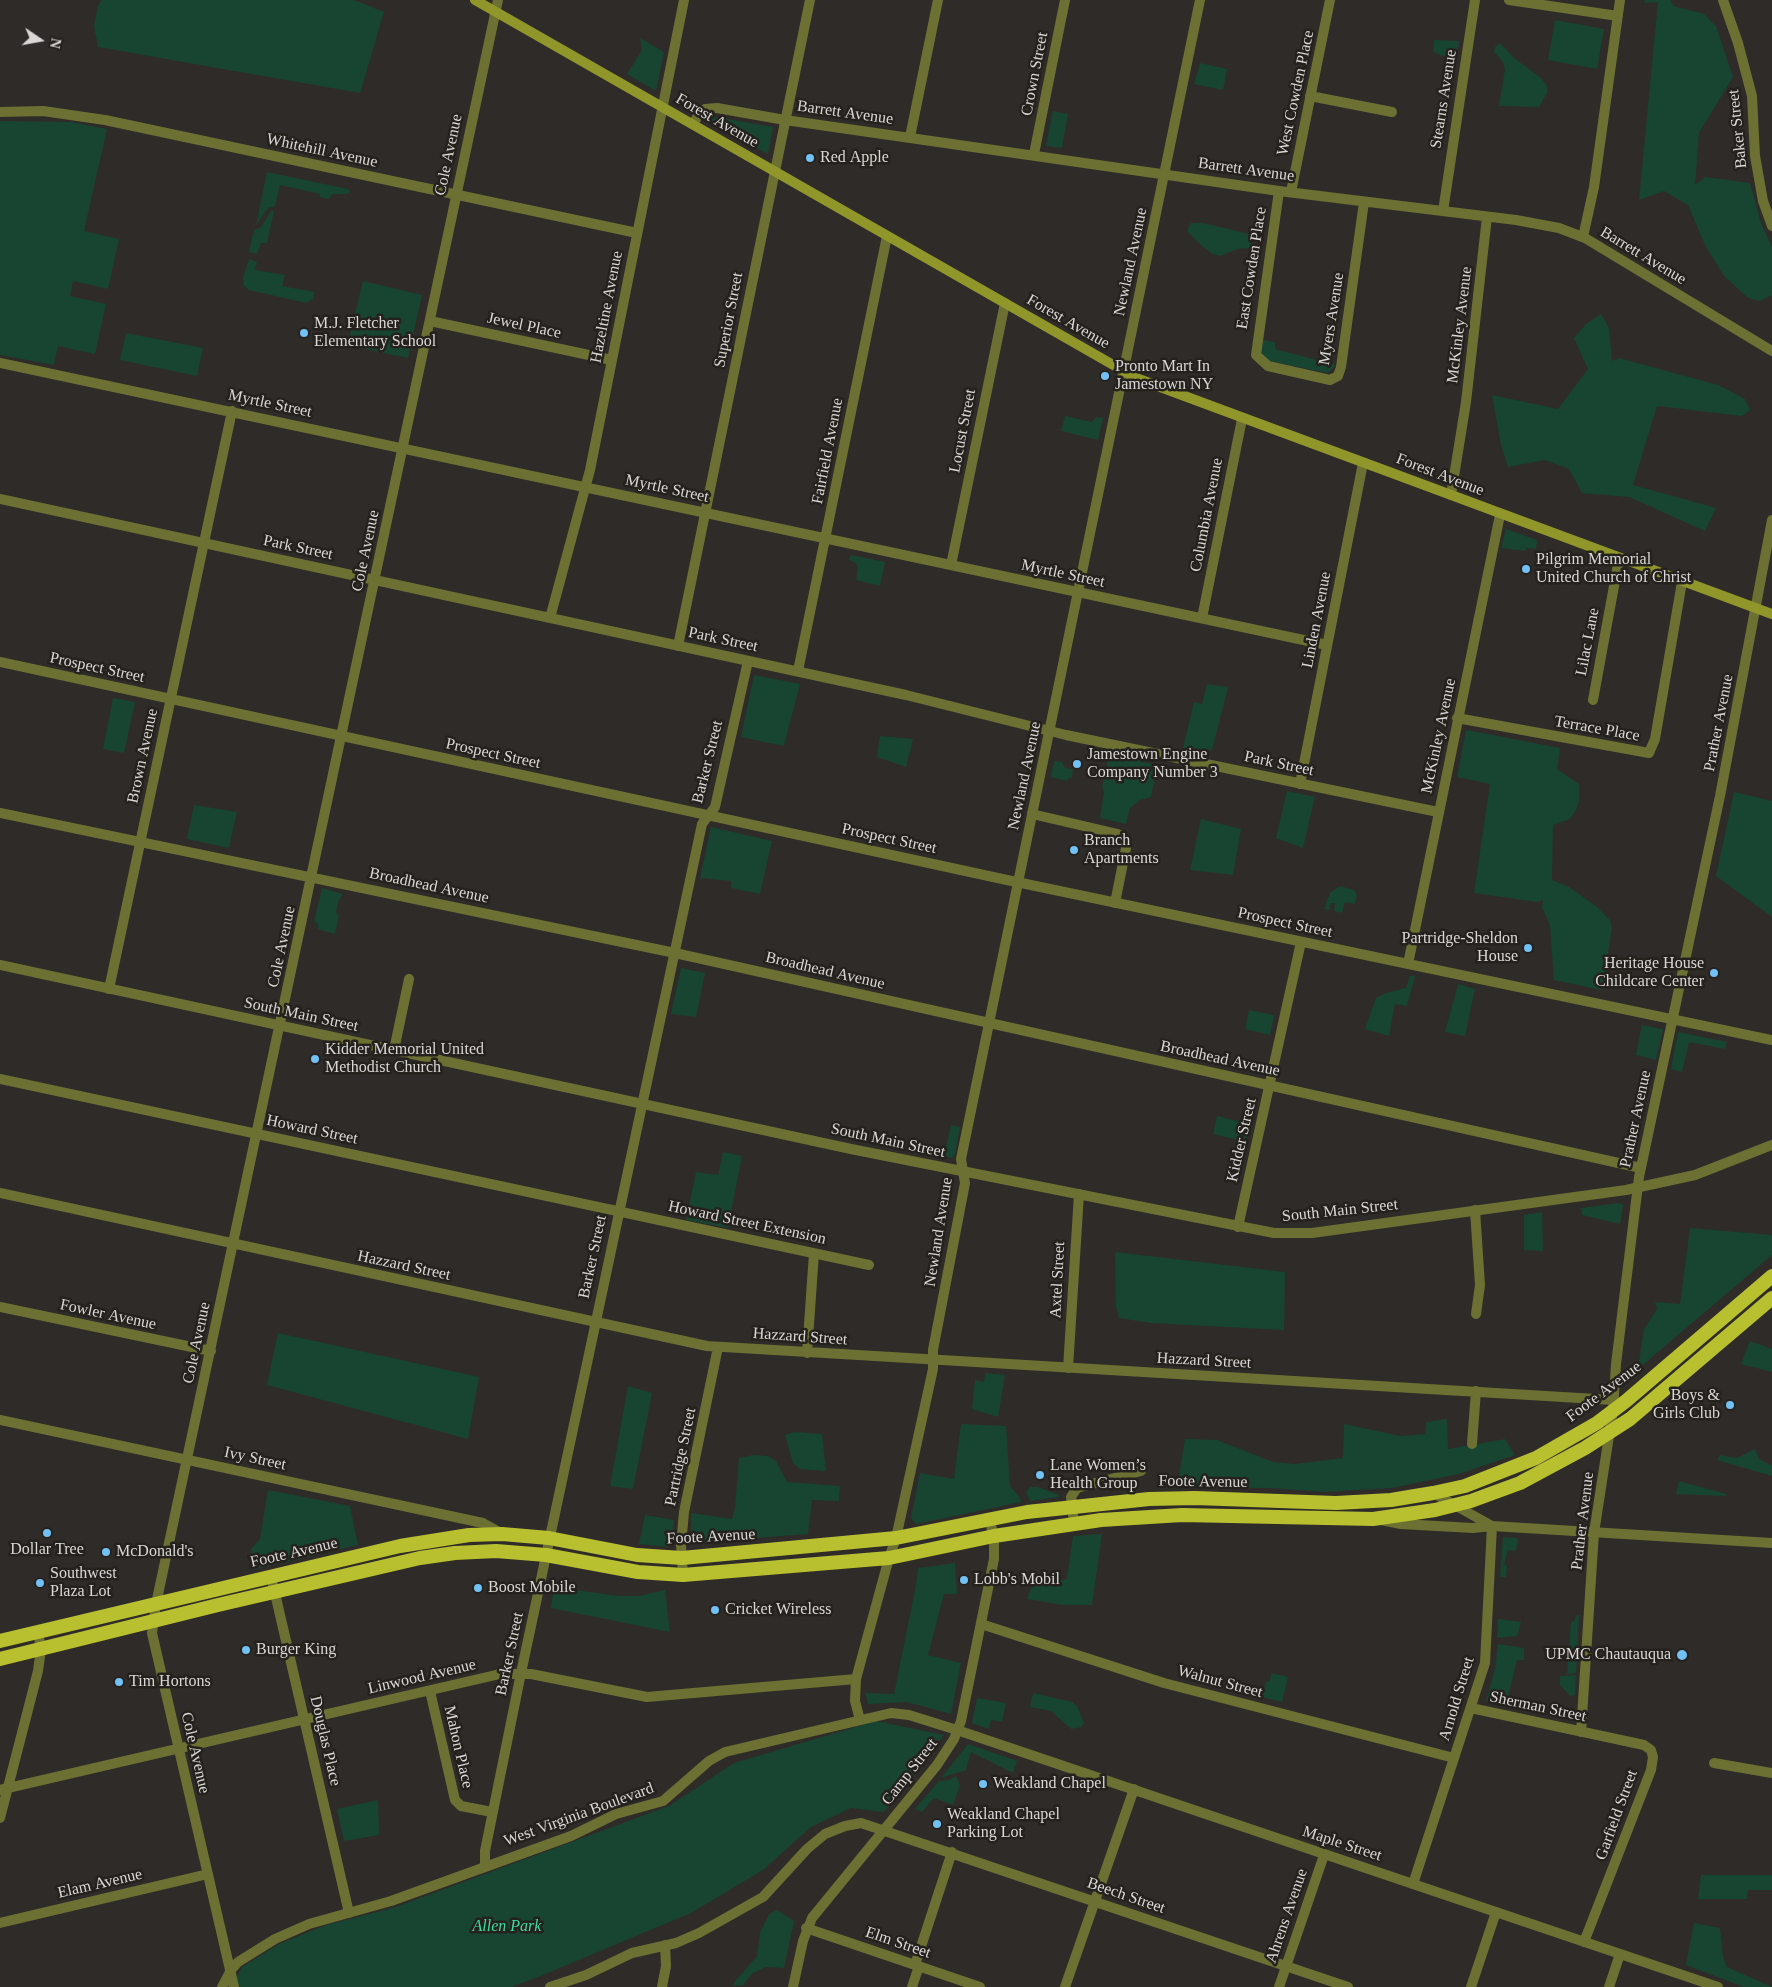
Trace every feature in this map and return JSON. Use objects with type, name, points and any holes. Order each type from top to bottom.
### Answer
[{"type":"highway","name":"Foote Avenue","points":[[0,1641],[400,1546],[469,1535],[502,1534],[549,1538],[637,1555],[682,1558],[896,1538],[989,1519],[1071,1506],[1150,1499],[1195,1498],[1336,1503],[1391,1500],[1433,1493],[1465,1486],[1536,1458],[1583,1432],[1613,1405],[1772,1276]]},
{"type":"highway","name":"Foote Avenue","points":[[0,1659],[274,1592],[420,1558],[455,1553],[496,1551],[546,1555],[638,1572],[683,1575],[889,1558],[994,1536],[1074,1523],[1182,1515],[1373,1519],[1452,1506],[1520,1483],[1585,1448],[1630,1419],[1772,1298]]},
{"type":"main road","name":"Forest Avenue","points":[[475,0],[1123,371],[1500,515],[1772,614]]},
{"type":"street","name":"Cole Avenue","points":[[234,1987],[152,1633],[156,1604],[258,1134],[498,0]]},
{"type":"street","name":"Hazeltine Avenue","points":[[550,618],[586,487],[684,0]]},
{"type":"street","name":"Superior Street","points":[[678,646],[810,0]]},
{"type":"street","points":[[910,137],[938,0]]},
{"type":"street","name":"Crown Street","points":[[1034,154],[1065,0]]},
{"type":"street","name":"Newland Avenue","points":[[860,1720],[855,1701],[856,1679],[877,1597],[896,1538],[933,1360],[933,1350],[965,1183],[961,1159],[1200,0]]},
{"type":"street","name":"West Cowden Place","points":[[1291,192],[1330,0]]},
{"type":"street","name":"Stearns Avenue","points":[[1443,211],[1475,0]]},
{"type":"street","points":[[1509,0],[1618,16]]},
{"type":"street","points":[[1583,238],[1594,187],[1620,0]]},
{"type":"street","name":"Baker Street","points":[[1723,0],[1740,51],[1752,96],[1755,156],[1763,201],[1772,226]]},
{"type":"street","points":[[1310,96],[1392,112]]},
{"type":"street","name":"Barrett Avenue","points":[[693,124],[699,114],[705,109],[717,108],[785,120],[1034,154],[1279,191],[1443,211],[1559,228],[1583,238],[1772,351]]},
{"type":"street","name":"Whitehill Avenue","points":[[0,112],[42,111],[85,117],[637,233]]},
{"type":"street","name":"East Cowden Place","points":[[1255,349],[1279,191]]},
{"type":"street","name":"Myers Avenue","points":[[1255,349],[1256,357],[1268,366],[1330,380],[1338,376],[1364,202]]},
{"type":"street","name":"McKinley Avenue","points":[[1451,496],[1464,418],[1487,217]]},
{"type":"street","name":"Fairfield Avenue","points":[[798,671],[887,236]]},
{"type":"street","name":"Locust Street","points":[[952,565],[1004,303]]},
{"type":"street","name":"Jewel Place","points":[[430,321],[612,360]]},
{"type":"street","name":"Myrtle Street","points":[[0,363],[1327,644]]},
{"type":"street","name":"Brown Avenue","points":[[109,989],[232,412]]},
{"type":"street","name":"Columbia Avenue","points":[[1202,618],[1242,418]]},
{"type":"street","name":"Linden Avenue","points":[[1300,784],[1363,463]]},
{"type":"street","name":"Park Street","points":[[0,499],[798,671],[1050,730],[1438,812]]},
{"type":"street","name":"McKinley Avenue","points":[[1408,964],[1500,515]]},
{"type":"street","name":"Prather Avenue","points":[[1581,1732],[1594,1533],[1610,1431],[1638,1187],[1720,796],[1772,520]]},
{"type":"street","name":"Lilac Lane","points":[[1593,700],[1619,559]]},
{"type":"street","name":"Terrace Place","points":[[1457,718],[1649,753],[1655,739],[1682,582]]},
{"type":"street","name":"Barker Street","points":[[485,1865],[484,1856],[492,1812],[594,1321],[702,824],[715,807],[748,661]]},
{"type":"street","name":"Prospect Street","points":[[0,662],[1115,903],[1772,1040]]},
{"type":"street","name":"Broadhead Avenue","points":[[0,813],[312,876],[675,953],[1641,1168]]},
{"type":"street","points":[[1032,814],[1114,833],[1124,839],[1126,848],[1115,903]]},
{"type":"street","name":"Kidder Street","points":[[1238,1226],[1301,942]]},
{"type":"street","name":"South Main Street","points":[[0,966],[964,1172],[1274,1233],[1300,1234],[1638,1187],[1696,1175],[1772,1145]]},
{"type":"street","points":[[394,1050],[409,979]]},
{"type":"street","name":"Howard Street","points":[[0,1079],[618,1211]]},
{"type":"street","name":"Hazzard Street","points":[[0,1193],[718,1347],[1476,1391],[1613,1405]]},
{"type":"street","name":"Axtel Street","points":[[1068,1368],[1079,1194]]},
{"type":"street","points":[[1475,1210],[1480,1285],[1476,1314]]},
{"type":"street","name":"Howard Street Extension","points":[[618,1211],[870,1265]]},
{"type":"street","points":[[807,1353],[814,1253]]},
{"type":"street","name":"Fowler Avenue","points":[[0,1307],[211,1351]]},
{"type":"street","name":"Partridge Street","points":[[683,1575],[684,1512],[718,1347]]},
{"type":"street","points":[[1472,1444],[1476,1391]]},
{"type":"street","name":"Ivy Street","points":[[0,1420],[483,1524],[502,1534]]},
{"type":"street","points":[[1074,1523],[1071,1506],[1072,1493],[1077,1488],[1141,1471]]},
{"type":"street","name":"Foote Avenue","points":[[1433,1493],[1452,1506],[1492,1526]]},
{"type":"street","name":"Camp Street","points":[[793,1987],[806,1928],[819,1908],[947,1752],[957,1730],[994,1558],[994,1536],[989,1519]]},
{"type":"street","name":"Foote Avenue","points":[[1373,1519],[1401,1524],[1473,1528],[1492,1526],[1772,1543]]},
{"type":"street","name":"Arnold Street","points":[[1414,1879],[1485,1663],[1492,1526]]},
{"type":"street","name":"Douglas Place","points":[[271,1576],[349,1913]]},
{"type":"street","name":"Walnut Street","points":[[981,1624],[1164,1683],[1454,1758]]},
{"type":"street","points":[[0,1818],[4,1790],[38,1671],[41,1649],[38,1632]]},
{"type":"street","name":"Linwood Avenue","points":[[4,1790],[500,1674],[521,1673],[647,1697],[856,1679]]},
{"type":"street","name":"Mahon Place","points":[[430,1691],[455,1800],[461,1806],[492,1812]]},
{"type":"street","name":"Sherman Street","points":[[1471,1708],[1598,1736]]},
{"type":"street","name":"West Virginia Boulevard","points":[[222,1987],[231,1970],[253,1951],[275,1939],[309,1924],[392,1901],[485,1865],[571,1836],[616,1814],[663,1800],[709,1761],[725,1752],[891,1713],[903,1714],[957,1730]]},
{"type":"street","name":"Maple Street","points":[[957,1730],[1324,1855],[1414,1879],[1496,1912],[1718,1987]]},
{"type":"street","name":"Garfield Street","points":[[1584,1942],[1650,1770],[1653,1757],[1651,1750],[1644,1745],[1598,1736]]},
{"type":"street","points":[[1714,1763],[1772,1773]]},
{"type":"street","points":[[1066,1986],[1134,1789]]},
{"type":"street","name":"Beech Street","points":[[550,1987],[586,1975],[632,1953],[665,1945],[699,1933],[763,1897],[807,1849],[825,1834],[845,1826],[861,1823],[952,1852],[1348,1987]]},
{"type":"street","points":[[912,1987],[952,1852]]},
{"type":"street","name":"Ahrens Avenue","points":[[1279,1987],[1324,1855]]},
{"type":"street","name":"Elam Avenue","points":[[0,1923],[208,1874]]},
{"type":"street","points":[[1471,1987],[1496,1912]]},
{"type":"street","name":"Elm Street","points":[[806,1928],[980,1987]]},
{"type":"street","points":[[662,1987],[666,1966],[665,1945]]},
{"type":"street","points":[[1609,1987],[1620,1954]]},
{"type":"green space","points":[[102,0],[354,0],[384,12],[360,93],[98,47],[94,26],[98,6]]},
{"type":"green space","points":[[1645,0],[1671,0],[1673,6],[1704,14],[1716,26],[1733,77],[1699,133],[1695,185],[1705,177],[1750,183],[1761,223],[1772,247],[1772,295],[1760,301],[1748,298],[1724,276],[1705,245],[1688,205],[1664,191],[1639,200],[1658,2],[1644,3]]},
{"type":"green space","points":[[1555,20],[1604,29],[1597,69],[1548,60]]},
{"type":"green space","points":[[640,38],[664,52],[656,91],[627,74],[642,50]]},
{"type":"green space","points":[[1434,40],[1459,41],[1456,61],[1433,52]]},
{"type":"green space","points":[[1500,43],[1514,58],[1541,78],[1547,86],[1547,93],[1539,107],[1499,106],[1505,69],[1502,61],[1494,52],[1495,47]]},
{"type":"green space","points":[[1200,63],[1227,69],[1223,90],[1194,84]]},
{"type":"green space","points":[[1053,111],[1068,114],[1062,148],[1046,146]]},
{"type":"green space","points":[[715,117],[773,127],[768,154],[712,123],[711,120]]},
{"type":"green space","points":[[0,121],[71,122],[107,129],[84,231],[119,239],[108,289],[73,281],[70,296],[106,304],[95,354],[58,346],[54,365],[0,355]]},
{"type":"green space","points":[[267,172],[348,189],[350,192],[347,194],[332,194],[329,199],[320,197],[320,194],[280,185],[275,206],[268,208],[256,225]]},
{"type":"green space","points":[[271,211],[274,211],[267,243],[261,243],[257,254],[249,252],[254,230],[260,228]]},
{"type":"green space","points":[[1191,223],[1203,223],[1253,235],[1250,248],[1237,249],[1220,256],[1213,254],[1187,231]]},
{"type":"green space","points":[[249,259],[257,262],[255,270],[285,275],[282,286],[315,292],[313,299],[306,303],[249,290],[244,286],[243,278]]},
{"type":"green space","points":[[363,281],[422,295],[408,358],[355,347],[348,342]]},
{"type":"green space","points":[[1601,314],[1609,328],[1612,361],[1619,358],[1718,385],[1745,399],[1750,410],[1742,416],[1657,406],[1633,485],[1716,508],[1705,531],[1629,497],[1582,493],[1569,469],[1545,460],[1508,467],[1501,445],[1492,395],[1558,409],[1588,369],[1574,338],[1586,324]]},
{"type":"green space","points":[[126,333],[203,348],[197,376],[120,360]]},
{"type":"green space","points":[[1261,340],[1275,342],[1275,349],[1336,365],[1328,373],[1268,361],[1259,350]]},
{"type":"green space","points":[[1065,416],[1092,422],[1096,417],[1103,418],[1098,440],[1061,431]]},
{"type":"green space","points":[[1506,529],[1537,540],[1536,549],[1526,548],[1526,551],[1501,548]]},
{"type":"green space","points":[[851,555],[885,562],[880,586],[856,580],[858,567],[856,563],[849,560]]},
{"type":"green space","points":[[754,675],[800,684],[784,746],[741,737]]},
{"type":"green space","points":[[1207,684],[1228,687],[1212,750],[1183,748],[1194,702],[1202,704]]},
{"type":"green space","points":[[113,698],[135,702],[124,753],[103,749]]},
{"type":"green space","points":[[1466,730],[1560,748],[1557,769],[1579,784],[1579,801],[1576,810],[1570,819],[1553,825],[1552,880],[1569,887],[1597,907],[1610,920],[1612,928],[1602,990],[1554,980],[1550,925],[1542,908],[1543,900],[1537,902],[1474,893],[1490,784],[1457,777]]},
{"type":"green space","points":[[880,736],[913,739],[906,767],[877,757]]},
{"type":"green space","points":[[1106,754],[1157,765],[1151,797],[1140,800],[1130,808],[1126,824],[1100,818],[1104,793],[1102,786],[1107,766]]},
{"type":"green space","points":[[1054,761],[1062,762],[1064,767],[1073,770],[1072,778],[1068,778],[1067,781],[1051,777]]},
{"type":"green space","points":[[1287,791],[1315,797],[1303,848],[1276,838]]},
{"type":"green space","points":[[1734,792],[1772,801],[1772,917],[1716,876]]},
{"type":"green space","points":[[194,805],[237,812],[229,848],[187,839]]},
{"type":"green space","points":[[1201,819],[1241,829],[1233,875],[1190,870]]},
{"type":"green space","points":[[711,827],[772,841],[760,894],[731,888],[731,881],[700,878]]},
{"type":"green space","points":[[1340,886],[1354,890],[1357,895],[1355,904],[1345,902],[1342,913],[1334,911],[1335,903],[1331,903],[1329,910],[1324,909],[1330,893]]},
{"type":"green space","points":[[322,888],[343,894],[339,900],[336,912],[339,916],[335,934],[318,929],[318,923],[314,922]]},
{"type":"green space","points":[[681,968],[705,973],[696,1017],[671,1014]]},
{"type":"green space","points":[[1410,976],[1415,976],[1407,1006],[1395,1004],[1389,1036],[1365,1029],[1376,998],[1386,993],[1406,988]]},
{"type":"green space","points":[[1458,984],[1475,989],[1465,1036],[1445,1032]]},
{"type":"green space","points":[[1249,1010],[1274,1015],[1270,1035],[1245,1029]]},
{"type":"green space","points":[[1642,1025],[1663,1029],[1656,1060],[1636,1055]]},
{"type":"green space","points":[[1678,1032],[1727,1042],[1725,1049],[1689,1042],[1682,1072],[1671,1069]]},
{"type":"green space","points":[[1217,1116],[1249,1124],[1246,1142],[1213,1134]]},
{"type":"green space","points":[[951,1125],[960,1127],[955,1154],[952,1158],[944,1156]]},
{"type":"green space","points":[[723,1152],[742,1156],[728,1228],[686,1220],[696,1172],[718,1175]]},
{"type":"green space","points":[[1619,1203],[1623,1205],[1620,1224],[1582,1215],[1581,1208]]},
{"type":"green space","points":[[1542,1212],[1543,1251],[1524,1250],[1524,1215]]},
{"type":"green space","points":[[1690,1228],[1772,1235],[1772,1255],[1638,1369],[1644,1329],[1657,1309],[1655,1302],[1680,1304]]},
{"type":"green space","points":[[1115,1252],[1285,1272],[1284,1330],[1151,1323],[1119,1318],[1116,1307]]},
{"type":"green space","points":[[278,1333],[479,1377],[468,1439],[267,1385]]},
{"type":"green space","points":[[1750,1341],[1772,1349],[1772,1372],[1741,1364]]},
{"type":"green space","points":[[985,1373],[1005,1375],[998,1417],[972,1409],[975,1380],[984,1382]]},
{"type":"green space","points":[[628,1386],[652,1393],[633,1489],[610,1486]]},
{"type":"green space","points":[[1447,1419],[1448,1449],[1505,1439],[1515,1455],[1459,1474],[1392,1488],[1325,1492],[1269,1488],[1177,1487],[1185,1439],[1217,1440],[1273,1462],[1295,1464],[1343,1458],[1344,1424],[1401,1436],[1425,1434],[1426,1422]]},
{"type":"green space","points":[[961,1424],[1006,1426],[1010,1486],[1021,1502],[916,1524],[911,1518],[920,1473],[954,1479]]},
{"type":"green space","points":[[794,1432],[822,1434],[826,1471],[800,1469],[793,1463],[785,1435]]},
{"type":"green space","points":[[1755,1449],[1759,1459],[1772,1466],[1772,1476],[1717,1460],[1720,1455],[1737,1458]]},
{"type":"green space","points":[[753,1455],[768,1456],[776,1461],[787,1482],[840,1486],[839,1501],[812,1500],[808,1534],[691,1543],[691,1513],[732,1519],[735,1507],[739,1458]]},
{"type":"green space","points":[[1679,1481],[1726,1494],[1726,1496],[1676,1494]]},
{"type":"green space","points":[[1030,1487],[1038,1487],[1059,1495],[1059,1497],[1030,1501],[1026,1492]]},
{"type":"green space","points":[[268,1490],[350,1506],[358,1545],[251,1570],[251,1549],[260,1539]]},
{"type":"green space","points":[[645,1515],[674,1520],[672,1540],[668,1547],[639,1544]]},
{"type":"green space","points":[[1102,1534],[1092,1605],[1063,1605],[1027,1599],[1031,1588],[1036,1585],[1067,1579],[1073,1536]]},
{"type":"green space","points":[[1503,1537],[1518,1538],[1516,1551],[1508,1550],[1504,1564],[1507,1566],[1506,1577],[1500,1577]]},
{"type":"green space","points":[[955,1563],[957,1594],[944,1594],[928,1655],[961,1663],[951,1714],[907,1702],[868,1704],[865,1693],[894,1694],[918,1568]]},
{"type":"green space","points":[[554,1587],[618,1596],[639,1596],[665,1590],[670,1632],[551,1608]]},
{"type":"green space","points":[[1577,1615],[1579,1615],[1576,1673],[1567,1674],[1571,1622],[1574,1621]]},
{"type":"green space","points":[[1498,1619],[1521,1622],[1517,1636],[1497,1638]]},
{"type":"green space","points":[[1498,1644],[1524,1648],[1524,1660],[1517,1660],[1506,1705],[1486,1701],[1495,1669]]},
{"type":"green space","points":[[1271,1673],[1288,1677],[1282,1702],[1262,1697],[1266,1682],[1270,1681]]},
{"type":"green space","points":[[1576,1675],[1575,1695],[1570,1696],[1560,1685],[1560,1676]]},
{"type":"green space","points":[[1033,1693],[1072,1702],[1077,1706],[1084,1723],[1081,1727],[1071,1729],[1051,1711],[1030,1707]]},
{"type":"green space","points":[[977,1698],[1006,1703],[1002,1722],[991,1720],[989,1729],[972,1723]]},
{"type":"green space","name":"Allen Park","points":[[876,1721],[944,1735],[884,1812],[851,1808],[811,1827],[763,1870],[691,1913],[538,1977],[511,1987],[232,1987],[242,1967],[279,1944],[326,1925],[393,1908],[669,1806],[734,1763]]},
{"type":"green space","points":[[968,1744],[1017,1761],[1013,1773],[971,1752],[966,1770],[941,1778]]},
{"type":"green space","points":[[956,1776],[960,1785],[953,1805],[934,1798],[922,1812],[915,1809],[939,1781],[949,1780]]},
{"type":"green space","points":[[378,1800],[379,1835],[344,1841],[337,1809]]},
{"type":"green space","points":[[1701,1875],[1772,1875],[1772,1890],[1748,1890],[1747,1899],[1698,1899]]},
{"type":"green space","points":[[777,1910],[794,1921],[784,1968],[766,1967],[753,1973],[742,1986],[732,1985],[757,1956],[760,1933],[769,1914]]},
{"type":"green space","points":[[1694,1923],[1720,1928],[1723,1957],[1727,1967],[1772,1987],[1744,1987],[1686,1965]]},
{"type":"place","name":"Red Apple","points":[[810,158]]},
{"type":"place","name":"M.J. Fletcher Elementary School","points":[[304,333]]},
{"type":"place","name":"Pronto Mart In Jamestown NY","points":[[1105,376]]},
{"type":"place","name":"Pilgrim Memorial United Church of Christ","points":[[1526,569]]},
{"type":"place","name":"Jamestown Engine Company Number 3","points":[[1077,764]]},
{"type":"place","name":"Branch Apartments","points":[[1074,850]]},
{"type":"place","name":"Partridge-Sheldon House","points":[[1528,948]]},
{"type":"place","name":"Heritage House Childcare Center","points":[[1714,973]]},
{"type":"place","name":"Kidder Memorial United Methodist Church","points":[[315,1059]]},
{"type":"place","name":"Boys & Girls Club","points":[[1730,1405]]},
{"type":"place","name":"Lane Women’s Health Group","points":[[1040,1475]]},
{"type":"place","name":"Dollar Tree","points":[[47,1533]]},
{"type":"place","name":"McDonald's","points":[[106,1552]]},
{"type":"place","name":"Lobb's Mobil","points":[[964,1580]]},
{"type":"place","name":"Southwest Plaza Lot","points":[[40,1583]]},
{"type":"place","name":"Boost Mobile","points":[[478,1588]]},
{"type":"place","name":"Cricket Wireless","points":[[715,1610]]},
{"type":"place","name":"Burger King","points":[[246,1650]]},
{"type":"place","name":"UPMC Chautauqua","points":[[1682,1655]]},
{"type":"place","name":"Tim Hortons","points":[[119,1682]]},
{"type":"place","name":"Weakland Chapel","points":[[983,1784]]},
{"type":"place","name":"Weakland Chapel Parking Lot","points":[[937,1824]]}]
